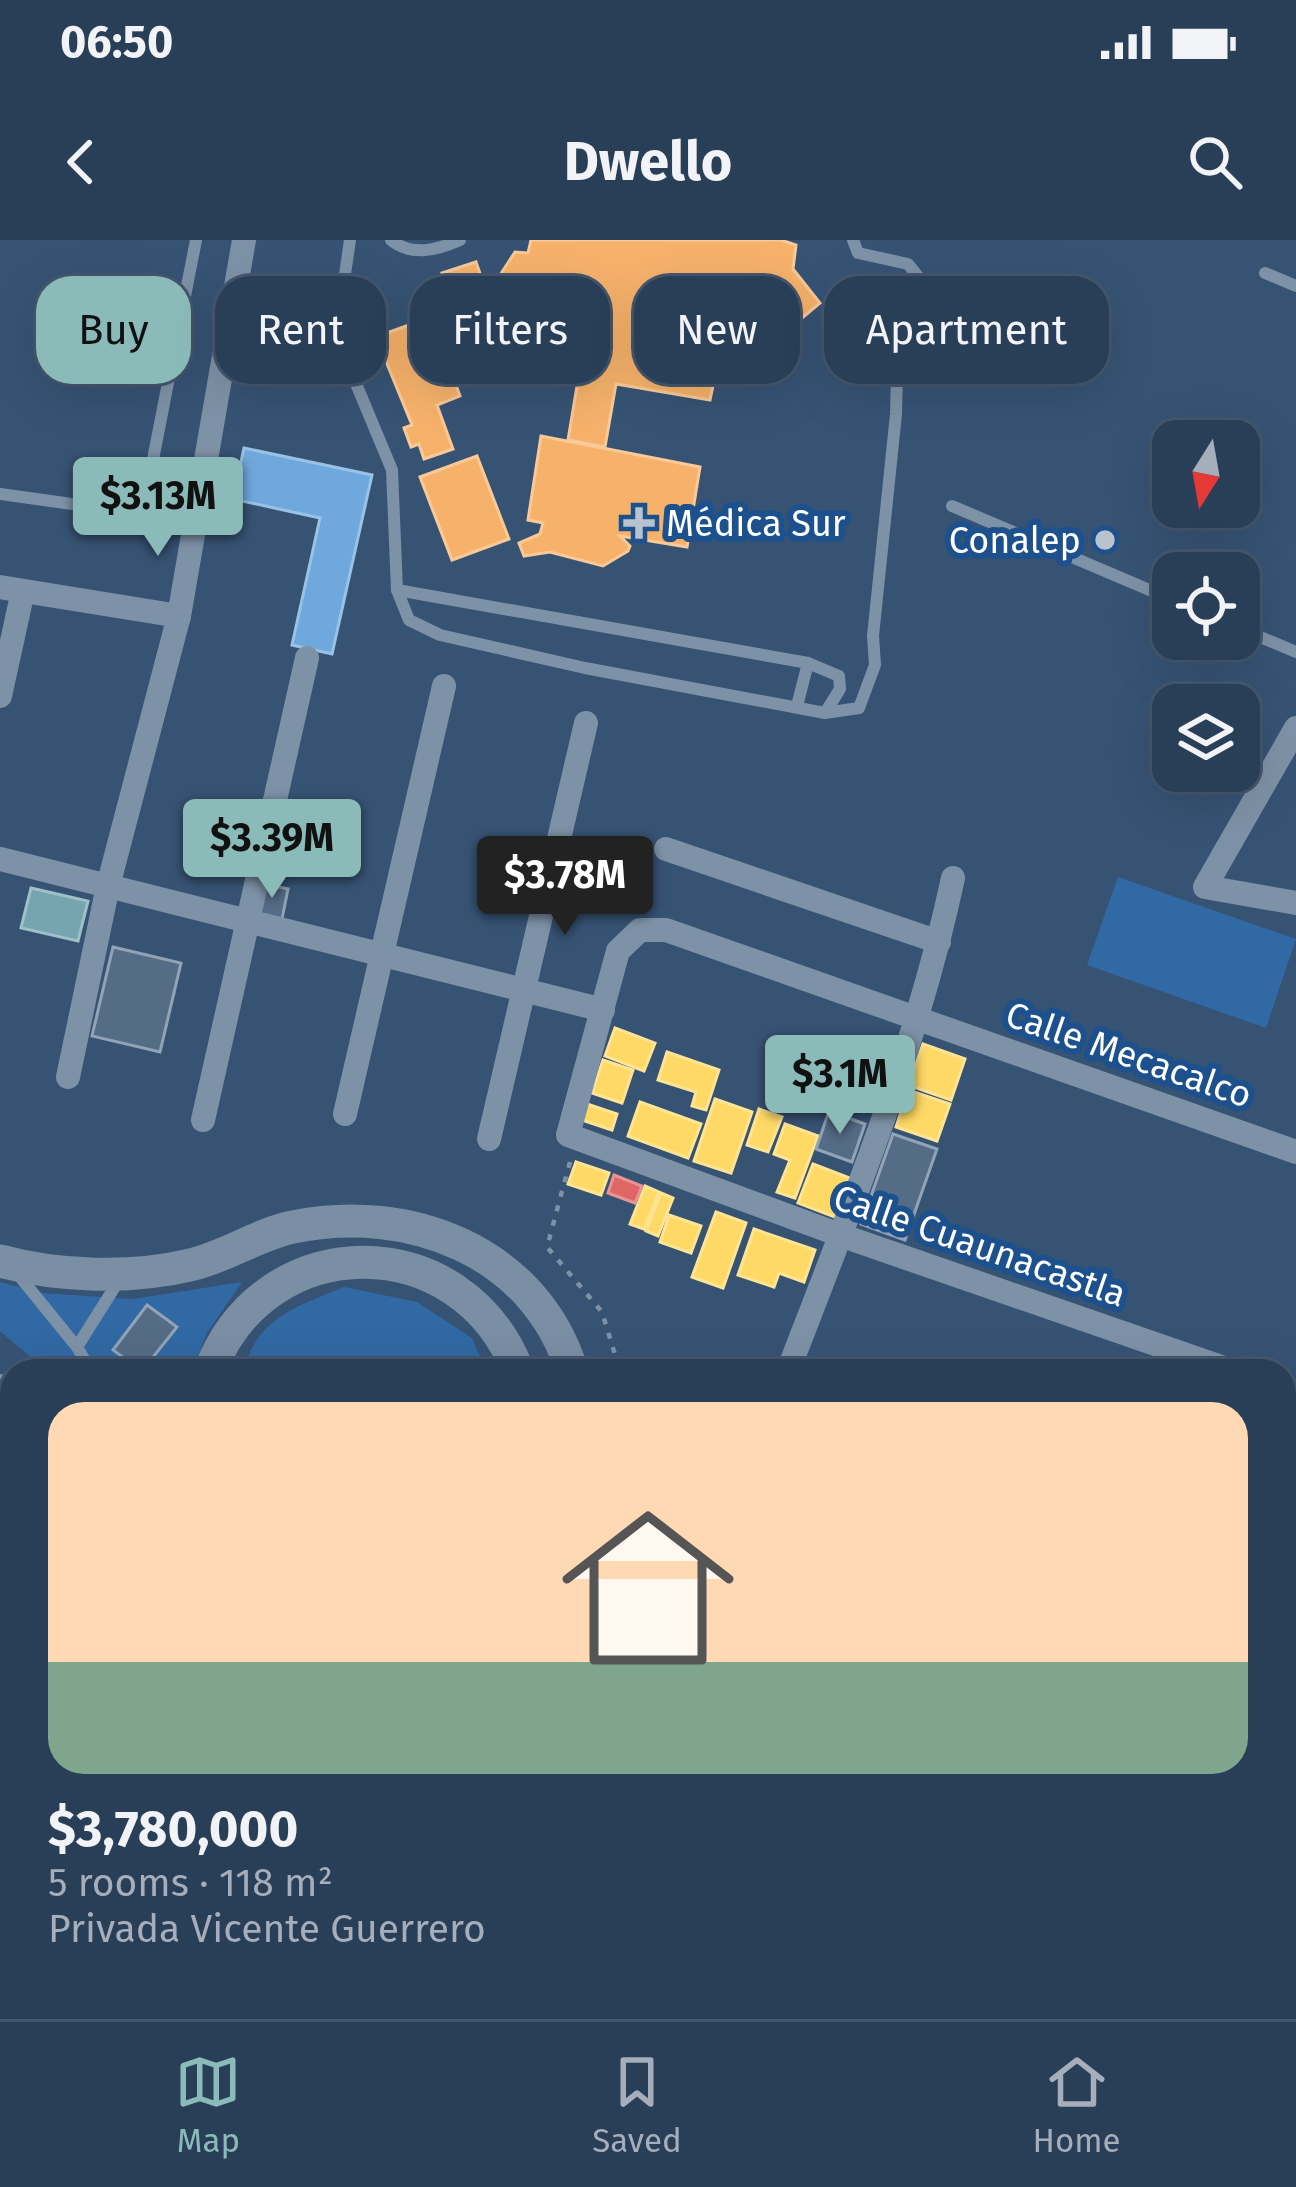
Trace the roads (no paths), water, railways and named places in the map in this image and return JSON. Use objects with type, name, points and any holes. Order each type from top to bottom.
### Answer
[{"type":"main road","points":[[4,1263],[136,1274],[194,1264],[287,1228],[335,1220],[398,1224],[458,1240],[499,1264],[538,1303],[568,1359]]},
{"type":"main road","points":[[214,1359],[236,1323],[274,1288],[320,1268],[370,1262],[421,1272],[465,1297],[500,1334],[512,1359]]},
{"type":"street","points":[[68,1076],[108,886],[179,616],[244,240]]},
{"type":"street","points":[[0,696],[11,589],[179,616]]},
{"type":"street","points":[[202,1120],[307,658]]},
{"type":"street","points":[[345,1114],[444,686]]},
{"type":"street","points":[[489,1139],[586,723]]},
{"type":"street","points":[[1296,728],[1205,887],[1296,903]]},
{"type":"street","points":[[666,849],[939,942]]},
{"type":"street","points":[[0,860],[603,1010]]},
{"type":"street","points":[[793,1359],[916,1017],[953,878]]},
{"type":"street","name":"Calle Mecacalco","points":[[603,1010],[619,951],[640,930],[666,929],[1296,1152]]},
{"type":"street","name":"Calle Cuaunacastla","points":[[603,1010],[572,1136],[1198,1359]]},
{"type":"lane","points":[[0,494],[115,510],[134,507],[147,490],[196,240]]},
{"type":"lane","points":[[350,240],[344,288],[352,374],[392,470],[397,590],[409,620],[440,635],[585,668],[825,713],[859,708],[874,665],[896,373],[904,340],[925,294],[922,277],[908,264],[858,253],[853,240]]},
{"type":"lane","points":[[391,240],[429,251],[460,240]]},
{"type":"lane","points":[[1265,273],[1296,286]]},
{"type":"lane","points":[[952,506],[1152,591]]},
{"type":"lane","points":[[397,590],[808,663],[839,676],[840,689],[825,713]]},
{"type":"lane","points":[[1260,637],[1296,652]]},
{"type":"lane","points":[[797,706],[808,663]]},
{"type":"lane","points":[[4,1263],[84,1359]]},
{"type":"lane","points":[[77,1347],[123,1273]]},
{"type":"place","name":"Médica Sur","points":[[639,523]]},
{"type":"place","name":"Conalep","points":[[1105,540]]}]
